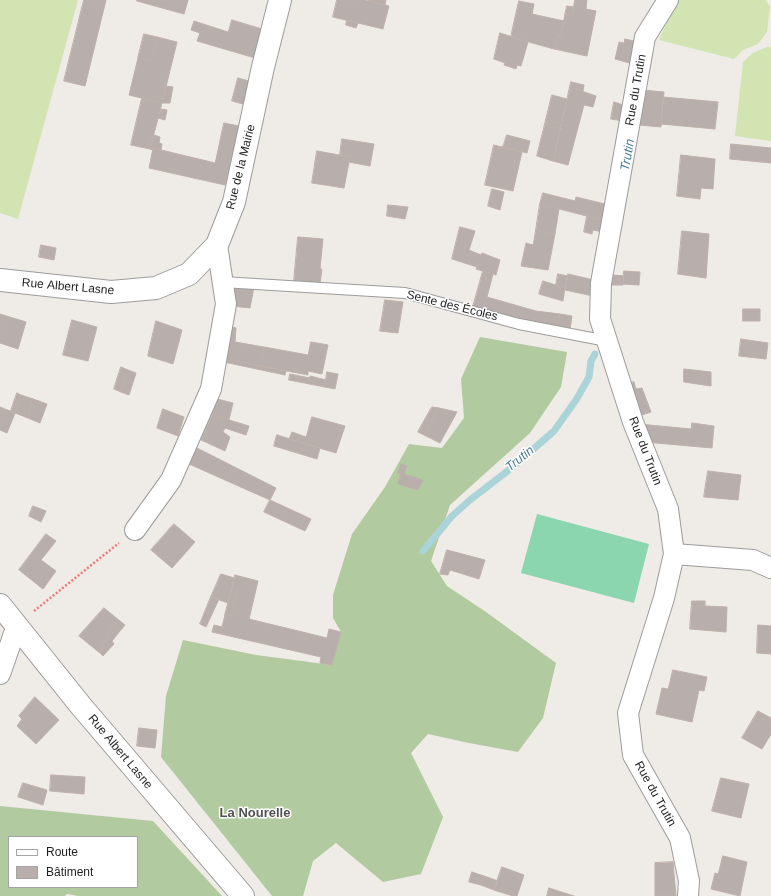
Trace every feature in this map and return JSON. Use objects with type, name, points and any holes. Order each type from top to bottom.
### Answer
[{"type":"street","name":"Rue de la Mairie","points":[[135,530],[171,480],[212,389],[226,304],[217,245],[234,202],[263,67],[280,0]]},
{"type":"street","name":"Rue du Trutin","points":[[668,0],[645,37],[601,283],[600,319],[633,422],[668,509],[674,554],[664,598],[628,714],[633,754],[680,838],[689,881],[688,896]]},
{"type":"street","name":"Rue Albert Lasne","points":[[0,280],[111,292],[156,288],[189,274],[217,245]]},
{"type":"street","points":[[753,560],[771,552]]},
{"type":"street","points":[[674,554],[753,560],[771,568]]},
{"type":"street","name":"Rue Albert Lasne","points":[[0,605],[81,706],[243,896]]},
{"type":"street","points":[[0,674],[17,626]]},
{"type":"lane","name":"Sente des Écoles","points":[[222,282],[404,293],[519,324],[607,341]]},
{"type":"path","points":[[17,626],[135,530]]},
{"type":"green space","points":[[0,0],[78,0],[18,219],[0,213]]},
{"type":"green space","points":[[679,0],[766,0],[770,7],[767,32],[758,44],[743,50],[734,59],[659,40],[671,13]]},
{"type":"green space","points":[[767,47],[771,47],[771,141],[735,136],[743,62],[753,53]]},
{"type":"green space","points":[[480,337],[567,352],[561,387],[530,433],[450,505],[431,561],[447,586],[486,612],[556,663],[543,718],[518,752],[428,734],[411,753],[443,817],[421,874],[383,882],[336,843],[313,861],[303,896],[272,896],[161,757],[166,696],[183,640],[256,655],[332,665],[341,632],[333,618],[333,595],[352,534],[385,487],[409,444],[442,448],[464,418],[461,379]]},
{"type":"green space","points":[[537,514],[649,544],[634,603],[521,573]]},
{"type":"green space","points":[[0,806],[153,821],[222,896],[78,896],[67,894],[65,896],[0,896]]},
{"type":"building","points":[[84,0],[106,0],[85,86],[64,81]]},
{"type":"building","points":[[137,0],[188,0],[184,14]]},
{"type":"building","points":[[337,0],[364,0],[389,6],[383,29],[333,17]]},
{"type":"building","points":[[369,0],[386,0],[385,5]]},
{"type":"building","points":[[575,0],[587,0],[586,9],[596,11],[587,56],[554,49],[557,36],[560,36],[565,15],[572,16]]},
{"type":"building","points":[[519,1],[534,4],[532,14],[564,21],[560,36],[557,36],[554,49],[511,37]]},
{"type":"building","points":[[567,6],[574,7],[572,16],[565,15]]},
{"type":"building","points":[[232,20],[262,29],[255,58],[197,41],[200,33],[191,30],[194,21],[228,32]]},
{"type":"building","points":[[347,20],[358,23],[356,28],[346,25]]},
{"type":"building","points":[[500,33],[528,42],[521,66],[517,65],[516,69],[504,65],[505,63],[494,59]]},
{"type":"building","points":[[144,34],[157,37],[151,61],[138,58]]},
{"type":"building","points":[[157,37],[177,42],[162,103],[129,95],[138,58],[151,61]]},
{"type":"building","points":[[625,39],[639,42],[633,64],[615,59],[619,42],[624,43]]},
{"type":"building","points":[[238,78],[249,81],[243,104],[232,101]]},
{"type":"building","points":[[571,82],[584,85],[583,91],[570,87]]},
{"type":"building","points":[[166,86],[173,87],[170,103],[162,103]]},
{"type":"building","points":[[570,87],[596,96],[593,107],[584,105],[568,165],[553,161]]},
{"type":"building","points":[[642,90],[664,92],[661,127],[639,125]]},
{"type":"building","points":[[552,95],[567,99],[561,124],[546,120]]},
{"type":"building","points":[[663,97],[718,102],[715,129],[661,124]]},
{"type":"building","points":[[142,98],[162,103],[150,149],[131,145]]},
{"type":"building","points":[[614,102],[626,106],[623,121],[611,119]]},
{"type":"building","points":[[161,109],[167,110],[165,120],[158,118]]},
{"type":"building","points":[[546,120],[561,124],[553,161],[537,156]]},
{"type":"building","points":[[224,123],[239,126],[225,185],[149,168],[153,148],[215,163]]},
{"type":"building","points":[[154,135],[160,137],[159,143],[162,144],[161,150],[153,148],[153,150],[150,149]]},
{"type":"building","points":[[507,135],[530,141],[527,153],[503,147]]},
{"type":"building","points":[[342,139],[374,144],[370,166],[349,162],[350,157],[340,155]]},
{"type":"building","points":[[731,144],[771,148],[771,163],[730,159]]},
{"type":"building","points":[[494,145],[522,152],[513,191],[485,185]]},
{"type":"building","points":[[317,151],[350,157],[344,188],[312,183]]},
{"type":"building","points":[[681,155],[715,159],[713,189],[701,188],[700,199],[677,196]]},
{"type":"building","points":[[492,189],[504,192],[500,210],[488,206]]},
{"type":"building","points":[[543,193],[575,201],[576,197],[609,205],[606,221],[540,204]]},
{"type":"building","points":[[540,204],[559,209],[555,234],[536,230]]},
{"type":"building","points":[[388,205],[408,207],[405,219],[387,216]]},
{"type":"building","points":[[587,216],[606,221],[603,232],[593,230],[592,234],[584,232]]},
{"type":"building","points":[[460,227],[475,231],[469,250],[500,260],[496,275],[452,259]]},
{"type":"building","points":[[536,230],[555,234],[548,270],[521,266],[526,243],[533,245]]},
{"type":"building","points":[[682,231],[709,234],[706,278],[678,274]]},
{"type":"building","points":[[298,237],[323,239],[320,284],[294,281]]},
{"type":"building","points":[[41,245],[56,248],[54,260],[39,257]]},
{"type":"building","points":[[483,271],[493,274],[487,297],[536,311],[560,314],[558,328],[473,307]]},
{"type":"building","points":[[624,271],[640,272],[639,285],[623,284]]},
{"type":"building","points":[[558,274],[568,276],[565,288],[556,285]]},
{"type":"building","points":[[568,274],[594,280],[593,296],[565,290]]},
{"type":"building","points":[[613,275],[624,276],[623,285],[612,285]]},
{"type":"building","points":[[543,281],[565,288],[563,301],[539,294]]},
{"type":"building","points":[[234,285],[254,287],[250,308],[232,306]]},
{"type":"building","points":[[385,300],[403,302],[398,333],[380,331]]},
{"type":"building","points":[[743,309],[760,309],[760,321],[743,321]]},
{"type":"building","points":[[0,314],[26,322],[18,349],[0,343]]},
{"type":"building","points":[[560,314],[572,316],[570,330],[558,328]]},
{"type":"building","points":[[72,320],[97,327],[88,361],[63,355]]},
{"type":"building","points":[[156,321],[182,330],[173,364],[148,356]]},
{"type":"building","points":[[229,326],[236,328],[235,342],[264,347],[261,366],[224,359]]},
{"type":"building","points":[[741,339],[768,343],[766,359],[739,356]]},
{"type":"building","points":[[311,342],[328,345],[322,374],[308,371],[308,375],[261,366],[264,347],[308,355]]},
{"type":"building","points":[[224,359],[286,371],[285,375],[224,362]]},
{"type":"building","points":[[121,367],[128,370],[121,392],[114,389]]},
{"type":"building","points":[[684,369],[711,372],[711,386],[684,382]]},
{"type":"building","points":[[128,370],[136,373],[129,395],[121,392]]},
{"type":"building","points":[[327,372],[338,374],[335,389],[325,387]]},
{"type":"building","points":[[290,374],[310,378],[310,376],[326,380],[325,387],[289,380]]},
{"type":"building","points":[[634,382],[636,389],[642,388],[651,412],[636,417],[626,384]]},
{"type":"building","points":[[17,393],[21,395],[15,413],[11,411]]},
{"type":"building","points":[[21,395],[33,399],[28,418],[15,413]]},
{"type":"building","points":[[33,399],[47,404],[40,423],[28,418]]},
{"type":"building","points":[[217,399],[233,403],[229,420],[212,415]]},
{"type":"building","points":[[0,407],[15,413],[7,433],[0,430]]},
{"type":"building","points":[[432,407],[439,408],[424,435],[418,432]]},
{"type":"building","points":[[439,408],[457,412],[440,443],[424,435]]},
{"type":"building","points":[[163,409],[184,417],[178,436],[157,428]]},
{"type":"building","points":[[212,415],[249,426],[246,435],[225,428],[223,432],[230,437],[225,451],[201,440]]},
{"type":"building","points":[[312,417],[345,426],[336,453],[289,439],[292,432],[306,437]]},
{"type":"building","points":[[692,423],[714,426],[712,448],[645,442],[639,424],[691,429]]},
{"type":"building","points":[[277,435],[320,448],[317,459],[274,446]]},
{"type":"building","points":[[197,448],[276,488],[270,500],[189,464]]},
{"type":"building","points":[[401,464],[407,466],[404,474],[398,473]]},
{"type":"building","points":[[708,471],[741,475],[738,500],[704,497]]},
{"type":"building","points":[[401,474],[423,480],[418,490],[398,484]]},
{"type":"building","points":[[270,500],[311,519],[305,531],[264,512]]},
{"type":"building","points":[[33,506],[46,511],[41,522],[29,516]]},
{"type":"building","points":[[174,524],[195,542],[172,568],[151,550]]},
{"type":"building","points":[[46,534],[56,541],[41,560],[56,571],[43,589],[19,570]]},
{"type":"building","points":[[447,550],[485,560],[479,579],[450,570],[448,575],[440,574]]},
{"type":"building","points":[[221,574],[234,578],[228,603],[211,597]]},
{"type":"building","points":[[235,575],[258,581],[249,619],[327,638],[329,629],[341,632],[332,665],[320,663],[321,657],[212,632],[214,625],[222,627],[225,615],[231,616],[237,593],[231,592]]},
{"type":"building","points":[[231,592],[237,593],[231,616],[225,615]]},
{"type":"building","points":[[211,597],[219,599],[206,627],[200,624]]},
{"type":"building","points":[[692,601],[705,601],[705,606],[727,607],[726,632],[690,629]]},
{"type":"building","points":[[104,608],[125,625],[120,631],[113,626],[100,653],[79,636]]},
{"type":"building","points":[[758,625],[771,626],[771,654],[757,653]]},
{"type":"building","points":[[113,626],[120,631],[112,641],[114,644],[103,656],[100,653]]},
{"type":"building","points":[[673,670],[707,677],[704,691],[699,690],[692,722],[656,714],[662,688],[668,689]]},
{"type":"building","points":[[35,697],[59,720],[36,744],[17,726],[22,719],[19,716]]},
{"type":"building","points":[[758,711],[771,718],[771,734],[762,749],[742,738]]},
{"type":"building","points":[[139,728],[157,730],[155,748],[137,746]]},
{"type":"building","points":[[51,775],[85,777],[84,794],[50,791]]},
{"type":"building","points":[[721,778],[749,784],[741,818],[712,811]]},
{"type":"building","points":[[23,783],[47,790],[43,805],[18,797]]},
{"type":"building","points":[[723,856],[747,862],[740,896],[711,889],[715,873],[718,874]]},
{"type":"building","points":[[673,862],[676,896],[655,896],[655,863]]},
{"type":"building","points":[[502,867],[524,875],[517,896],[494,890]]},
{"type":"building","points":[[472,872],[484,876],[481,885],[469,882]]},
{"type":"building","points":[[484,876],[498,881],[494,890],[481,885]]},
{"type":"building","points":[[549,888],[574,896],[547,896]]},
{"type":"waterway","name":"Trutin","points":[[423,551],[452,516],[514,466],[554,431],[576,400],[589,377],[591,361],[595,354]]},
{"type":"district","name":"La Nourelle","points":[[255,813]]}]
